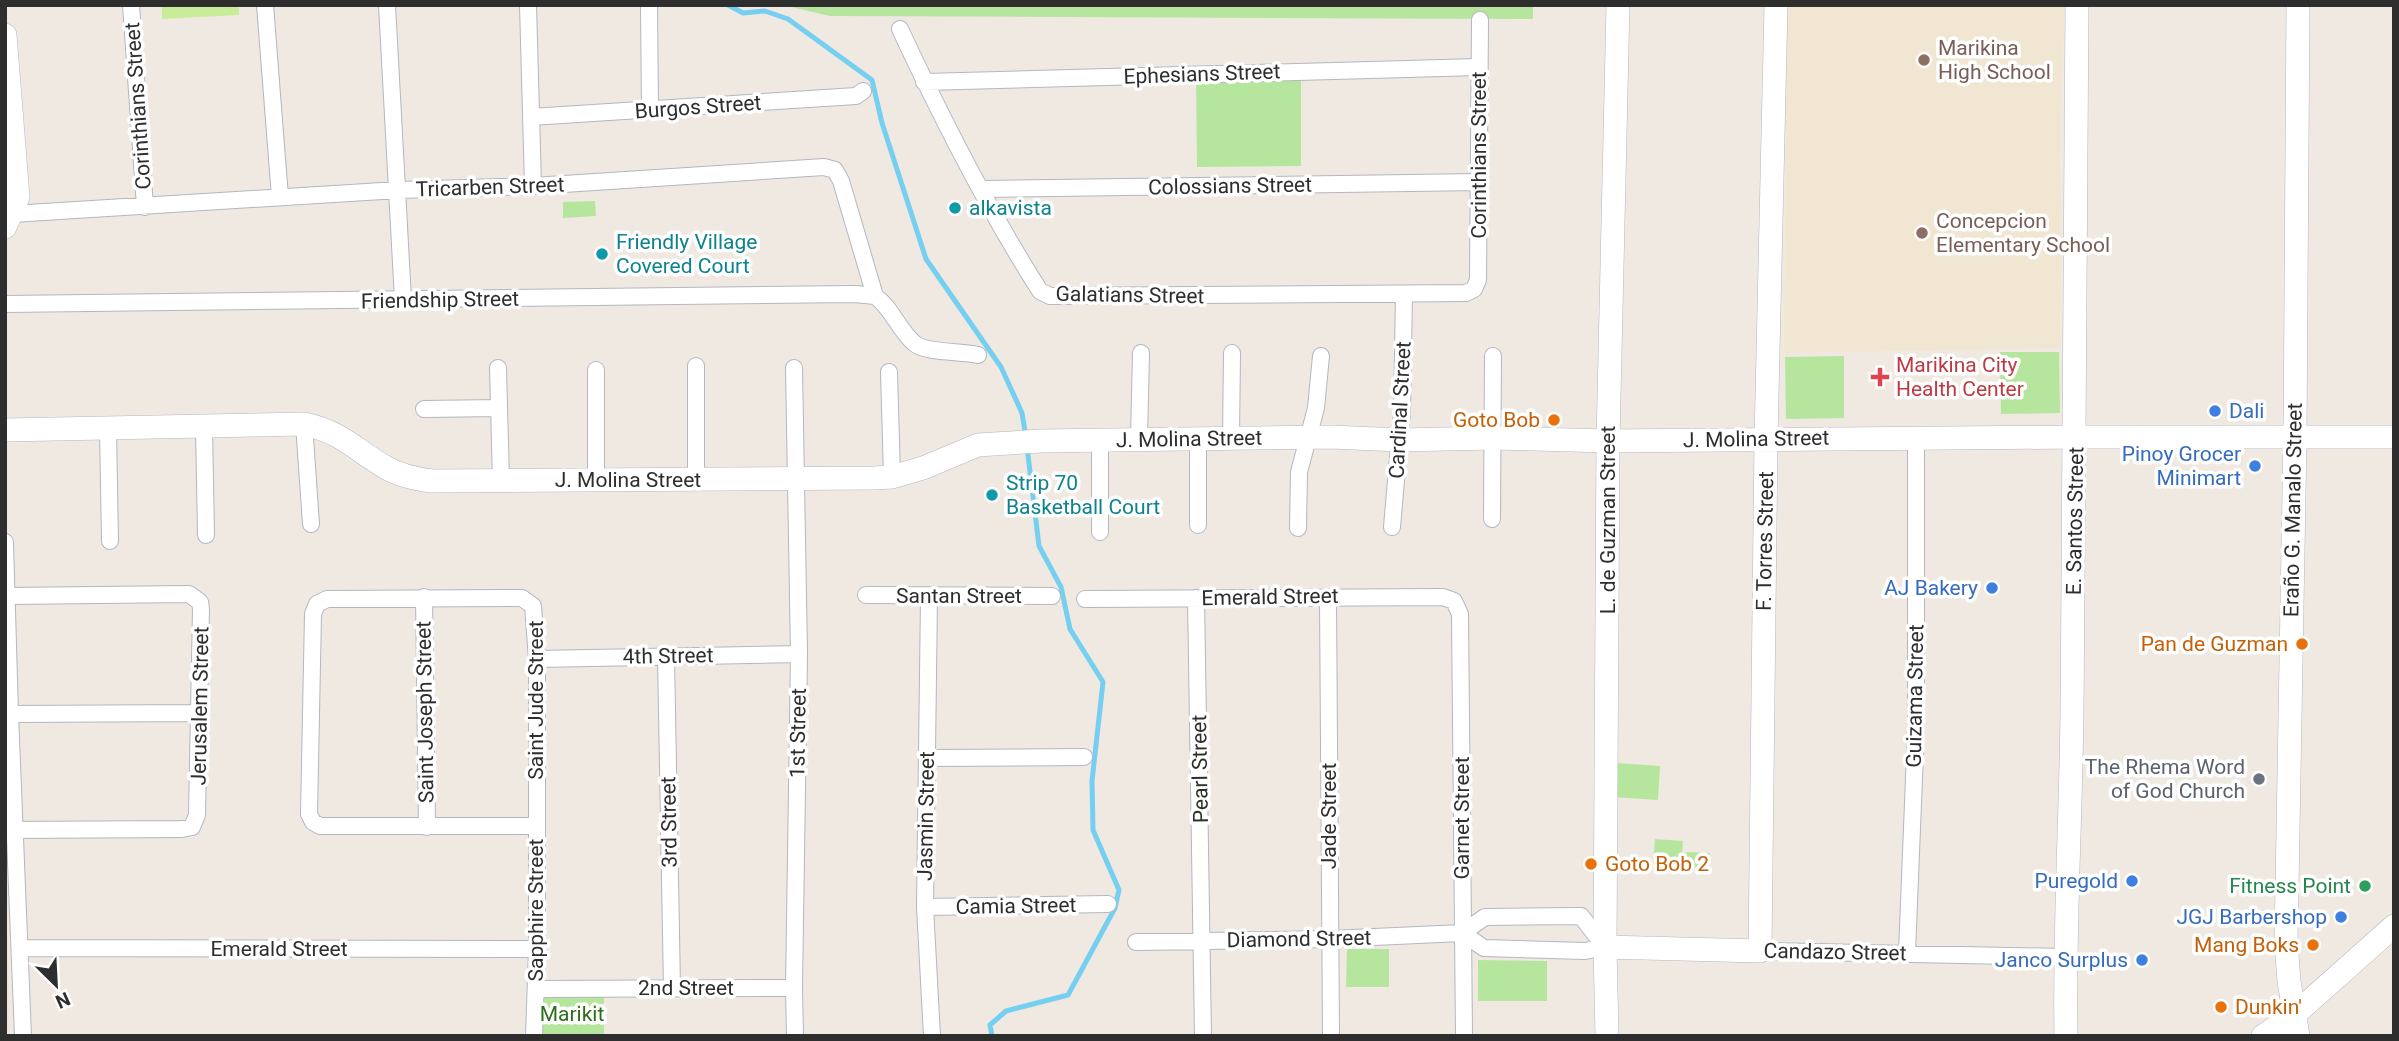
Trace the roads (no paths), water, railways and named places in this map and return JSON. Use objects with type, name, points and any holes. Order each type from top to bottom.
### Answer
[{"type":"street","name":"Corinthians Street","points":[[131,5],[145,207]]},
{"type":"street","points":[[265,5],[280,197]]},
{"type":"street","points":[[387,5],[403,300]]},
{"type":"street","points":[[528,5],[533,186]]},
{"type":"street","points":[[649,5],[650,110]]},
{"type":"street","name":"L. de Guzman Street","points":[[1607,1036],[1605,947],[1608,441],[1618,5]]},
{"type":"street","name":"F. Torres Street","points":[[1760,951],[1766,439],[1776,5]]},
{"type":"street","name":"E. Santos Street","points":[[2066,1036],[2064,957],[2072,731],[2076,437],[2077,5]]},
{"type":"street","name":"Eraño G. Manalo Street","points":[[2296,1026],[2286,943],[2295,437],[2298,5]]},
{"type":"street","name":"Corinthians Street","points":[[1474,289],[1478,280],[1480,20]]},
{"type":"street","name":"Galatians Street","points":[[900,29],[924,82],[999,224],[1040,291],[1050,296],[1466,293],[1474,289]]},
{"type":"street","points":[[5,35],[10,153],[18,197],[9,221]]},
{"type":"street","name":"Ephesians Street","points":[[924,82],[1479,67]]},
{"type":"street","name":"Burgos Street","points":[[531,117],[856,96],[863,91]]},
{"type":"street","name":"Tricarben Street","points":[[9,221],[280,197],[533,186],[824,167],[835,170],[841,181],[875,296]]},
{"type":"street","name":"Colossians Street","points":[[981,190],[1479,182]]},
{"type":"street","name":"Friendship Street","points":[[5,304],[855,294],[875,296]]},
{"type":"street","name":"Cardinal Street","points":[[1392,527],[1402,412],[1404,294]]},
{"type":"street","points":[[875,296],[887,307],[915,345],[978,355]]},
{"type":"street","points":[[1139,439],[1141,353]]},
{"type":"street","points":[[1231,438],[1232,354]]},
{"type":"street","points":[[1298,528],[1299,472],[1316,408],[1321,356]]},
{"type":"street","points":[[1492,519],[1493,356]]},
{"type":"street","points":[[696,366],[696,480]]},
{"type":"street","points":[[498,368],[501,481]]},
{"type":"street","name":"1st Street","points":[[794,368],[799,654],[795,1036]]},
{"type":"street","points":[[596,370],[596,480]]},
{"type":"street","points":[[889,372],[892,477]]},
{"type":"street","points":[[425,409],[499,408]]},
{"type":"street","points":[[304,424],[311,524]]},
{"type":"street","name":"J. Molina Street","points":[[5,430],[304,424],[324,428],[385,467],[408,478],[432,481],[892,477],[923,468],[978,445],[1139,439],[1493,438],[1608,441],[2394,437]]},
{"type":"street","points":[[204,428],[206,535]]},
{"type":"street","points":[[108,429],[110,541]]},
{"type":"street","points":[[1198,438],[1198,525]]},
{"type":"street","name":"Guizama Street","points":[[1907,953],[1916,728],[1916,438]]},
{"type":"street","points":[[1100,440],[1100,532]]},
{"type":"street","points":[[5,542],[10,830],[21,948],[23,1036]]},
{"type":"street","name":"Jerusalem Street","points":[[7,596],[189,594],[200,602],[201,609],[197,815],[192,827],[10,830]]},
{"type":"street","name":"Santan Street","points":[[866,596],[1052,596]]},
{"type":"street","name":"Saint Joseph Street","points":[[424,597],[427,827]]},
{"type":"street","name":"Jasmin Street","points":[[929,597],[925,908],[932,1036]]},
{"type":"street","name":"Jade Street","points":[[1328,597],[1331,1036]]},
{"type":"street","name":"Emerald Street","points":[[1085,599],[1443,597],[1454,601]]},
{"type":"street","name":"Saint Jude Street","points":[[327,598],[522,598],[529,601],[535,610],[537,659],[536,826],[320,826],[313,822],[309,814],[313,614],[317,604],[327,598]]},
{"type":"street","name":"Pearl Street","points":[[1196,598],[1203,1036]]},
{"type":"street","name":"Garnet Street","points":[[1454,601],[1460,614],[1464,1036]]},
{"type":"street","name":"4th Street","points":[[537,659],[799,654]]},
{"type":"street","name":"3rd Street","points":[[666,656],[671,988]]},
{"type":"street","points":[[10,714],[200,713]]},
{"type":"street","points":[[927,758],[1083,757]]},
{"type":"street","name":"Sapphire Street","points":[[534,1036],[537,949],[536,826]]},
{"type":"street","name":"Camia Street","points":[[925,908],[1108,904]]},
{"type":"street","name":"Diamond Street","points":[[1136,942],[1330,939],[1462,933],[1485,916],[1581,916],[1605,947],[1585,951],[1484,948],[1462,933]]},
{"type":"street","points":[[2263,1036],[2296,1026],[2394,926]]},
{"type":"street","name":"Candazo Street","points":[[1605,947],[2064,957]]},
{"type":"street","name":"Emerald Street","points":[[21,948],[537,949]]},
{"type":"street","name":"2nd Street","points":[[536,989],[794,988]]},
{"type":"waterway","points":[[728,5],[743,13],[765,11],[788,19],[872,80],[882,123],[926,259],[1001,367],[1022,413],[1026,437]]},
{"type":"waterway","points":[[992,1036],[990,1025],[1006,1011],[1068,995],[1115,908],[1119,890],[1093,830],[1092,781],[1103,682],[1070,629],[1061,587],[1039,546],[1027,447]]},
{"type":"place","name":"Marikina High School","points":[[1924,60]]},
{"type":"place","name":"alkavista","points":[[955,208]]},
{"type":"place","name":"Concepcion Elementary School","points":[[1922,233]]},
{"type":"place","name":"Friendly Village Covered Court","points":[[602,254]]},
{"type":"place","name":"Marikina City Health Center","points":[[1880,377]]},
{"type":"place","name":"Dali","points":[[2215,411]]},
{"type":"place","name":"Goto Bob","points":[[1554,420]]},
{"type":"place","name":"Pinoy Grocer Minimart","points":[[2255,466]]},
{"type":"place","name":"Strip 70 Basketball Court","points":[[992,495]]},
{"type":"place","name":"AJ Bakery","points":[[1992,588]]},
{"type":"place","name":"Pan de Guzman","points":[[2302,644]]},
{"type":"place","name":"The Rhema Word of God Church","points":[[2259,779]]},
{"type":"place","name":"Goto Bob 2","points":[[1591,864]]},
{"type":"place","name":"Puregold","points":[[2132,881]]},
{"type":"place","name":"Fitness Point","points":[[2365,886]]},
{"type":"place","name":"JGJ Barbershop","points":[[2341,917]]},
{"type":"place","name":"Mang Boks","points":[[2313,945]]},
{"type":"place","name":"Janco Surplus","points":[[2142,960]]},
{"type":"place","name":"Dunkin'","points":[[2221,1007]]},
{"type":"park label","name":"Marikit","points":[[572,1014]]}]
